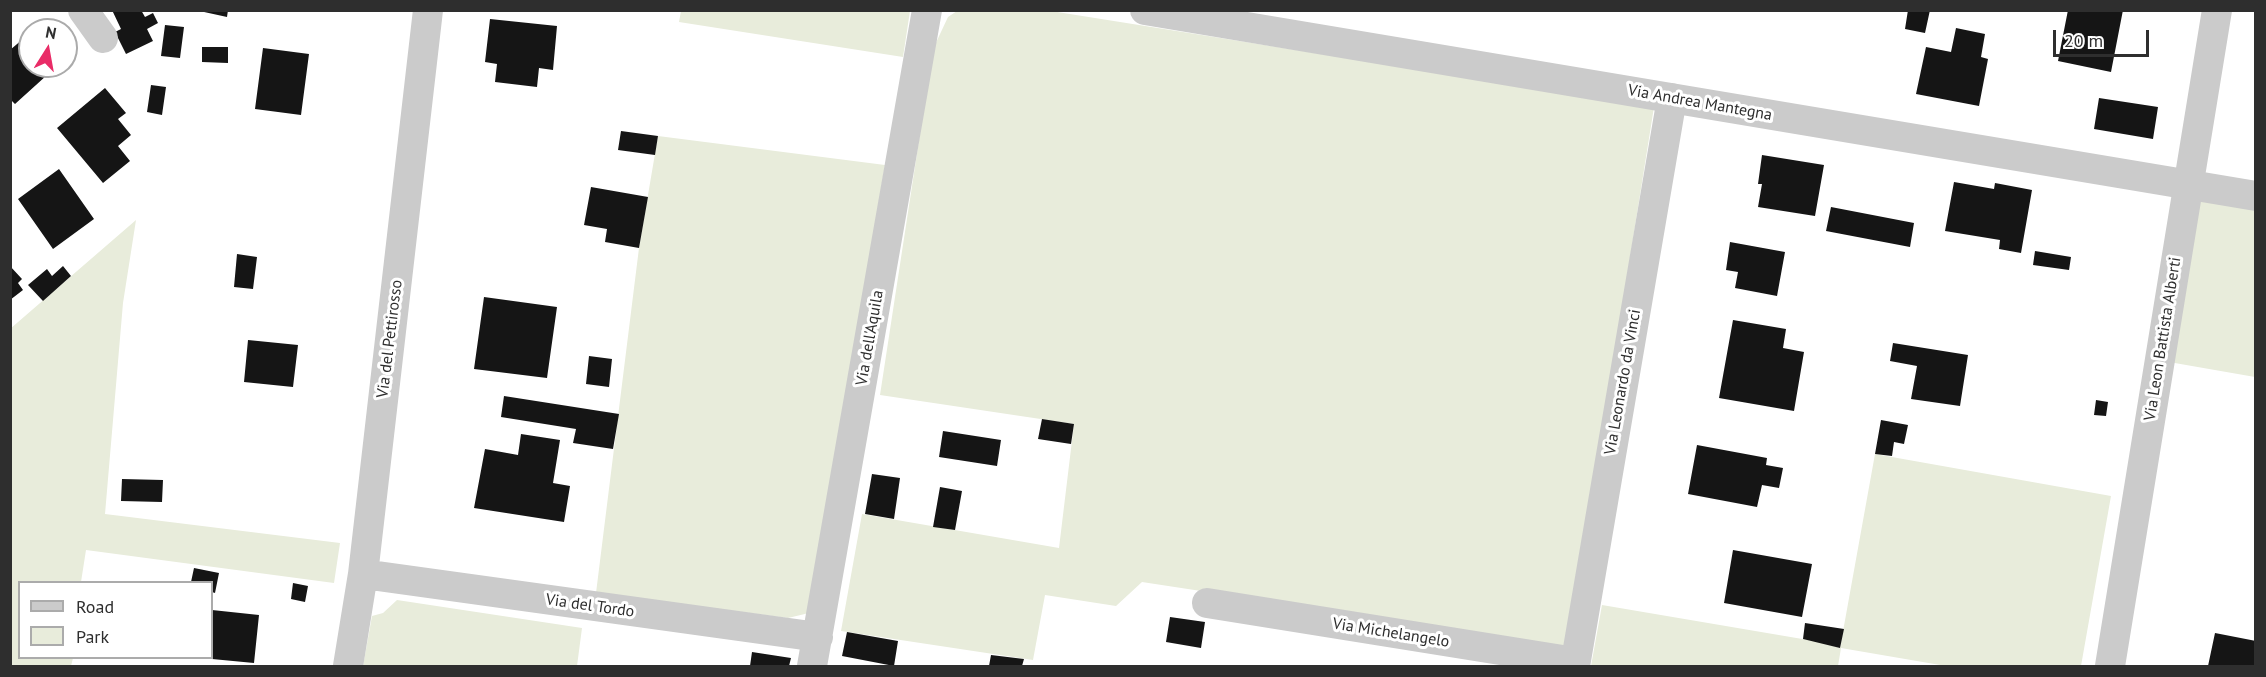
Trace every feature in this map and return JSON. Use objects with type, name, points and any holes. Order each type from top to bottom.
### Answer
[{"type":"street","points":[[83,10],[103,38]]},
{"type":"street","name":"Via del Pettirosso","points":[[348,666],[363,574],[428,10]]},
{"type":"street","name":"Via dell'Aquila","points":[[812,666],[927,10]]},
{"type":"street","name":"Via Andrea Mantegna","points":[[1145,10],[2256,196]]},
{"type":"street","name":"Via Leon Battista Alberti","points":[[2110,666],[2217,10]]},
{"type":"street","name":"Via Leonardo da Vinci","points":[[1575,664],[1672,98]]},
{"type":"street","name":"Via del Tordo","points":[[363,574],[818,637]]},
{"type":"street","name":"Via Michelangelo","points":[[1207,603],[1575,664]]},
{"type":"green space","points":[[681,10],[910,11],[903,57],[679,22]]},
{"type":"green space","points":[[957,11],[1051,11],[1654,107],[1568,647],[1142,582],[1116,606],[1045,595],[1033,660],[841,631],[862,514],[1059,548],[1074,424],[880,395],[933,49],[948,17]]},
{"type":"green space","points":[[658,136],[885,165],[809,613],[788,618],[596,593],[639,248]]},
{"type":"green space","points":[[2198,197],[2255,207],[2255,377],[2169,362]]},
{"type":"green space","points":[[136,220],[123,303],[105,514],[340,543],[334,583],[86,550],[81,581],[18,581],[18,659],[73,659],[71,666],[11,666],[10,329]]},
{"type":"green space","points":[[1875,454],[2111,496],[2081,666],[1946,666],[1841,648],[1838,666],[1591,666],[1602,605],[1820,642],[1840,648]]},
{"type":"green space","points":[[397,600],[582,628],[577,666],[363,666],[372,616],[383,613]]},
{"type":"building","points":[[112,10],[141,10],[145,17],[153,13],[158,23],[147,29],[153,41],[126,54],[115,32],[121,29]]},
{"type":"building","points":[[195,10],[228,10],[227,17]]},
{"type":"building","points":[[1908,10],[1930,10],[1925,33],[1905,29]]},
{"type":"building","points":[[2068,10],[2123,10],[2111,72],[2058,61]]},
{"type":"building","points":[[490,19],[557,26],[553,70],[539,68],[537,87],[495,82],[497,64],[485,62]]},
{"type":"building","points":[[165,25],[184,27],[180,58],[161,56]]},
{"type":"building","points":[[1956,28],[1985,34],[1981,57],[1988,59],[1979,106],[1916,94],[1926,47],[1951,52]]},
{"type":"building","points":[[18,43],[18,78],[44,78],[15,104],[10,99],[10,50]]},
{"type":"building","points":[[202,47],[228,47],[228,63],[202,62]]},
{"type":"building","points":[[263,48],[309,54],[301,115],[255,109]]},
{"type":"building","points":[[151,85],[166,87],[162,115],[147,112]]},
{"type":"building","points":[[105,88],[126,113],[118,119],[131,135],[118,146],[130,161],[103,183],[57,128]]},
{"type":"building","points":[[2099,98],[2158,107],[2153,139],[2094,129]]},
{"type":"building","points":[[621,131],[658,136],[655,155],[618,150]]},
{"type":"building","points":[[1762,155],[1824,165],[1815,216],[1758,207],[1762,184],[1758,184]]},
{"type":"building","points":[[59,169],[94,219],[53,249],[18,199]]},
{"type":"building","points":[[1954,182],[1994,189],[1995,183],[2032,190],[2021,253],[1999,249],[2000,240],[1945,231]]},
{"type":"building","points":[[591,187],[648,197],[639,248],[605,242],[607,229],[584,225]]},
{"type":"building","points":[[1831,207],[1914,223],[1910,247],[1826,231]]},
{"type":"building","points":[[1730,242],[1785,252],[1777,296],[1735,288],[1738,272],[1726,270]]},
{"type":"building","points":[[2035,251],[2071,257],[2069,270],[2033,265]]},
{"type":"building","points":[[237,254],[257,257],[253,289],[234,287]]},
{"type":"building","points":[[10,266],[22,279],[18,283],[23,290],[10,300]]},
{"type":"building","points":[[63,266],[71,276],[43,301],[28,285],[47,269],[52,276]]},
{"type":"building","points":[[484,297],[557,307],[547,378],[474,369]]},
{"type":"building","points":[[1733,320],[1786,329],[1783,348],[1804,352],[1794,411],[1719,398]]},
{"type":"building","points":[[248,340],[298,345],[293,387],[244,382]]},
{"type":"building","points":[[1893,343],[1968,355],[1960,406],[1911,399],[1917,366],[1890,361]]},
{"type":"building","points":[[589,356],[612,359],[609,387],[586,384]]},
{"type":"building","points":[[504,396],[619,414],[613,449],[573,443],[576,429],[501,417]]},
{"type":"building","points":[[2096,400],[2108,402],[2106,416],[2094,415]]},
{"type":"building","points":[[1042,419],[1074,424],[1071,444],[1038,439]]},
{"type":"building","points":[[1881,420],[1908,425],[1904,444],[1894,442],[1892,456],[1875,454]]},
{"type":"building","points":[[943,431],[1001,440],[997,466],[939,457]]},
{"type":"building","points":[[521,434],[560,440],[553,483],[570,486],[564,522],[474,508],[485,449],[518,455]]},
{"type":"building","points":[[1697,445],[1767,458],[1766,465],[1783,468],[1779,488],[1762,485],[1757,507],[1688,494]]},
{"type":"building","points":[[872,474],[900,478],[894,519],[865,514]]},
{"type":"building","points":[[122,479],[163,480],[162,502],[121,501]]},
{"type":"building","points":[[940,487],[962,491],[955,530],[933,527]]},
{"type":"building","points":[[1733,550],[1812,564],[1802,617],[1724,603]]},
{"type":"building","points":[[194,568],[219,573],[215,593],[213,592],[213,581],[191,581]]},
{"type":"building","points":[[293,583],[308,586],[305,602],[291,599]]},
{"type":"building","points":[[213,610],[259,615],[254,663],[212,659]]},
{"type":"building","points":[[1170,617],[1205,622],[1201,648],[1166,642]]},
{"type":"building","points":[[1805,623],[1844,629],[1840,648],[1803,639]]},
{"type":"building","points":[[847,632],[898,641],[894,666],[842,656]]},
{"type":"building","points":[[2215,633],[2256,641],[2256,666],[2208,666]]},
{"type":"building","points":[[752,652],[791,658],[789,666],[750,666]]},
{"type":"building","points":[[991,655],[1024,659],[1022,666],[989,666]]}]
